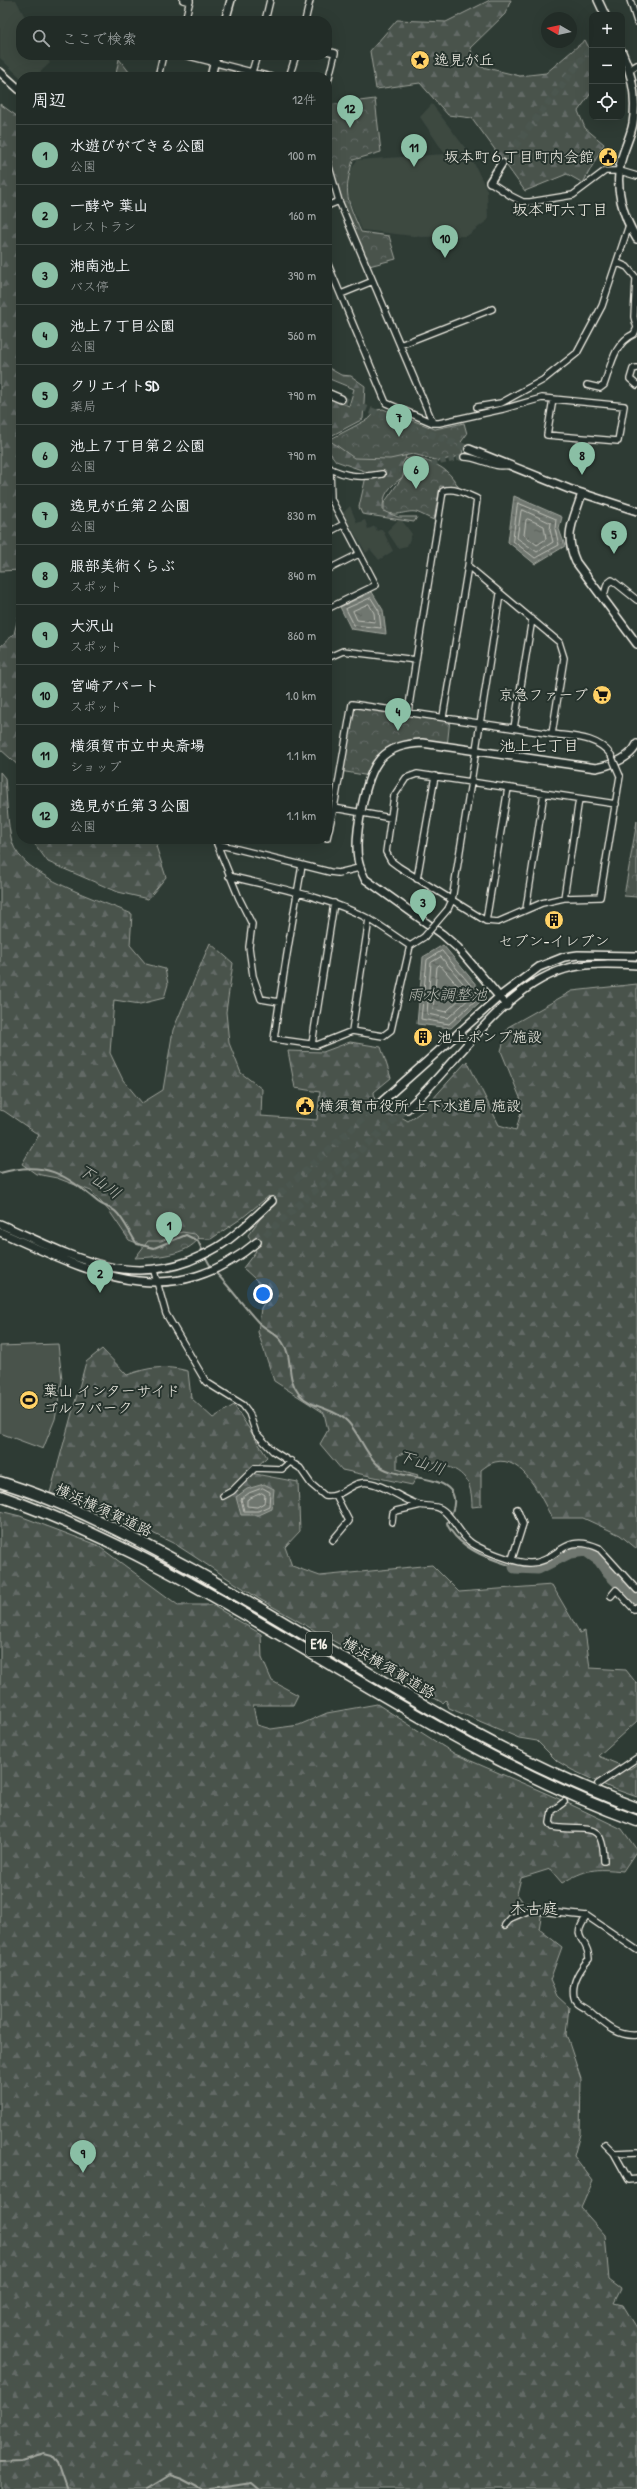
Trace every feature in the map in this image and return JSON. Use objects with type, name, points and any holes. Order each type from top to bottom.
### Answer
[{"type":"highway","name":"横浜横須賀道路","points":[[0,1482],[52,1501],[157,1551],[281,1620],[478,1737],[577,1785],[637,1808]]},
{"type":"highway","name":"横浜横須賀道路","points":[[0,1496],[46,1512],[153,1562],[259,1621],[436,1728],[506,1766],[570,1795],[637,1821]]},
{"type":"street","points":[[183,0],[190,1],[186,16]]},
{"type":"street","points":[[226,16],[231,0]]},
{"type":"street","points":[[266,16],[270,0]]},
{"type":"street","points":[[306,16],[310,0]]},
{"type":"street","points":[[598,0],[604,12]]},
{"type":"street","points":[[630,0],[637,22]]},
{"type":"street","points":[[330,72],[335,53],[332,52]]},
{"type":"street","points":[[159,72],[162,60]]},
{"type":"street","points":[[212,72],[215,60]]},
{"type":"street","points":[[218,60],[252,72],[256,60]]},
{"type":"street","points":[[291,72],[294,60]]},
{"type":"street","points":[[625,60],[634,93],[633,123],[620,171],[621,200],[629,225],[637,239]]},
{"type":"street","points":[[629,70],[637,64]]},
{"type":"street","points":[[0,72],[16,86]]},
{"type":"street","points":[[502,163],[490,182],[522,202],[573,195],[605,171],[620,171],[637,176]]},
{"type":"street","points":[[332,177],[339,201],[433,423]]},
{"type":"street","points":[[332,204],[339,201]]},
{"type":"street","points":[[477,407],[501,403],[543,380],[577,353],[602,306],[618,263],[629,225]]},
{"type":"street","points":[[587,385],[600,388],[604,385],[618,347],[627,337],[634,334],[637,328],[634,317],[637,279],[627,267],[618,263]]},
{"type":"street","points":[[332,273],[386,404],[433,423],[502,409],[542,398],[553,399],[624,406],[618,441],[548,435],[553,399]]},
{"type":"street","points":[[341,294],[373,281]]},
{"type":"street","points":[[400,345],[492,309]]},
{"type":"street","points":[[637,368],[634,369],[630,379],[637,385]]},
{"type":"street","points":[[332,395],[341,399]]},
{"type":"street","points":[[469,449],[582,494],[637,511]]},
{"type":"street","points":[[464,457],[472,457],[502,467],[509,464]]},
{"type":"street","points":[[332,469],[350,476],[366,477],[382,474]]},
{"type":"street","points":[[408,712],[443,492],[448,490],[459,491],[477,500],[468,566],[443,717]]},
{"type":"street","points":[[582,494],[571,523],[570,550],[576,562],[637,644]]},
{"type":"street","points":[[332,505],[344,524],[358,554],[376,585],[332,607]]},
{"type":"street","points":[[332,530],[344,524]]},
{"type":"street","points":[[332,567],[358,554]]},
{"type":"street","points":[[468,566],[500,594],[532,618],[559,642],[563,648],[564,658],[552,734]]},
{"type":"street","points":[[603,599],[607,584],[612,580],[637,600]]},
{"type":"street","points":[[302,865],[274,1039],[317,1044],[352,1032],[383,1036],[391,1030],[410,946],[424,937],[448,909],[452,900],[481,723],[500,594]]},
{"type":"street","points":[[514,728],[532,618]]},
{"type":"street","points":[[332,656],[343,651],[416,660]]},
{"type":"street","points":[[332,817],[352,704],[592,740],[604,746],[611,755],[620,776],[616,804],[600,898],[564,898],[526,909],[498,922],[486,921],[417,879],[391,861],[386,852],[394,796],[406,778],[417,774],[435,776],[616,804]]},
{"type":"street","points":[[507,1006],[458,948],[408,908],[380,891],[365,879],[359,868],[357,857],[362,813],[372,769],[391,750],[405,744],[422,743],[596,768],[610,765],[623,759],[637,744]]},
{"type":"street","points":[[417,879],[435,776]]},
{"type":"street","points":[[486,921],[508,788]]},
{"type":"street","points":[[526,909],[544,793]]},
{"type":"street","points":[[564,898],[579,799]]},
{"type":"street","points":[[334,808],[391,818]]},
{"type":"street","points":[[218,844],[229,876],[252,924],[249,947],[253,976],[261,999],[279,1002]]},
{"type":"street","points":[[224,844],[338,873],[359,868]]},
{"type":"street","points":[[229,876],[334,903],[369,919],[410,946]]},
{"type":"street","points":[[312,1044],[334,903]]},
{"type":"street","points":[[352,1032],[369,919]]},
{"type":"street","points":[[378,1105],[499,997],[539,967],[564,957],[593,954],[637,956]]},
{"type":"street","points":[[407,1109],[430,1089],[481,1028],[532,985],[562,970],[588,965],[637,965]]},
{"type":"street","points":[[0,1224],[95,1264],[114,1269],[154,1271],[184,1263],[214,1249],[233,1236],[272,1201]]},
{"type":"street","points":[[0,1232],[100,1274],[125,1280],[156,1282],[183,1280],[205,1274],[230,1262],[257,1242]]},
{"type":"street","points":[[154,1271],[156,1282],[173,1328],[206,1382],[243,1405],[249,1413],[256,1433],[274,1451],[302,1469],[317,1490],[325,1496],[336,1496],[353,1486],[369,1482],[422,1505],[435,1507],[447,1514],[468,1540],[476,1546],[530,1564],[538,1562],[571,1544],[584,1543],[599,1548],[637,1590]]},
{"type":"street","points":[[223,1496],[232,1491],[255,1468],[282,1469],[291,1461]]},
{"type":"street","points":[[333,1540],[349,1522],[336,1496]]},
{"type":"street","points":[[392,1522],[393,1513],[396,1511],[422,1505]]},
{"type":"street","points":[[512,1559],[523,1524],[517,1509]]},
{"type":"street","points":[[611,1596],[616,1590],[634,1609],[637,1607]]},
{"type":"street","points":[[598,1784],[637,1758]]},
{"type":"street","points":[[564,1802],[552,1811],[550,1823],[553,1827],[594,1830],[597,1832],[601,1835],[604,1844],[604,1861]]},
{"type":"street","points":[[504,1925],[511,1918],[530,1910],[587,1916],[637,1950]]},
{"type":"street","points":[[587,1916],[579,1928],[578,1935],[590,1959],[580,1969],[575,1983],[573,1996],[575,2002],[587,2009],[603,2025],[629,2036],[637,2035]]},
{"type":"street","points":[[605,2144],[614,2153],[629,2180],[637,2179]]},
{"type":"street","points":[[614,2153],[637,2152]]},
{"type":"shaded area","points":[[0,0],[16,0],[24,16],[16,16],[16,60],[48,60],[50,63],[40,72],[16,72],[16,73],[0,58]]},
{"type":"shaded area","points":[[432,104],[469,153],[487,190],[488,220],[467,236],[421,237],[362,230],[348,198],[349,173],[357,160],[445,154],[420,117]]},
{"type":"shaded area","points":[[350,506],[357,523],[365,520],[368,529],[375,526],[377,531],[382,529],[393,551],[379,560],[370,549],[366,553],[343,513]]},
{"type":"shaded area","points":[[400,518],[412,534],[407,546],[398,548],[387,531]]},
{"type":"green space","points":[[490,0],[511,0],[505,14],[470,48],[478,66],[520,76],[546,73],[585,40],[589,48],[589,96],[578,111],[585,128],[604,144],[583,183],[567,174],[525,191],[472,118],[448,115],[420,83],[376,89],[370,51],[397,20],[446,22]]},
{"type":"green space","points":[[120,60],[129,72],[116,72]]},
{"type":"green space","points":[[217,66],[235,72],[215,72]]},
{"type":"green space","points":[[375,99],[381,152],[353,160],[348,181],[348,197],[352,212],[361,232],[389,236],[396,259],[369,266],[345,210],[332,165],[332,104]]},
{"type":"green space","points":[[0,104],[16,115],[16,570],[0,571]]},
{"type":"green space","points":[[332,370],[341,375],[351,376],[365,386],[363,419],[332,435],[332,399],[349,406],[354,389],[332,380]]},
{"type":"green space","points":[[383,409],[435,429],[464,423],[467,434],[461,442],[463,455],[439,461],[413,454],[390,459],[354,458],[332,442],[332,438],[370,418],[377,410]]},
{"type":"green space","points":[[332,440],[336,445],[407,447],[403,477],[391,487],[385,495],[383,511],[398,517],[417,517],[414,522],[362,514],[359,507],[367,472],[336,461],[332,456]]},
{"type":"green space","points":[[414,457],[435,464],[445,470],[459,488],[440,486],[434,520],[416,512],[392,514],[384,510],[384,503],[406,472],[402,464],[405,459]]},
{"type":"green space","points":[[16,626],[16,763],[0,749],[0,647],[14,634]]},
{"type":"green space","points":[[352,704],[450,719],[447,747],[422,743],[391,750],[370,776],[340,771]]},
{"type":"green space","points":[[0,772],[5,778],[10,834],[12,842],[19,855],[30,866],[64,886],[132,914],[130,945],[146,964],[165,969],[168,984],[164,998],[140,1004],[114,1000],[110,1053],[123,1080],[142,1103],[163,1090],[173,1030],[210,943],[233,963],[226,1012],[229,1043],[241,1073],[262,1089],[261,1116],[317,1120],[320,1092],[295,1088],[288,1051],[323,1052],[350,1042],[381,1047],[391,1078],[374,1092],[375,1103],[385,1111],[391,1111],[408,1121],[421,1112],[467,1061],[499,1125],[516,1130],[523,1105],[501,1051],[508,1027],[572,991],[637,984],[637,1549],[620,1535],[583,1518],[552,1518],[530,1480],[514,1465],[505,1462],[495,1462],[481,1470],[481,1506],[472,1507],[472,1498],[468,1484],[460,1473],[407,1451],[397,1456],[397,1469],[418,1475],[412,1485],[342,1470],[320,1444],[328,1430],[324,1413],[274,1381],[258,1332],[261,1308],[267,1299],[265,1288],[243,1268],[256,1251],[248,1235],[269,1207],[269,1196],[242,1218],[211,1239],[182,1238],[147,1247],[129,1240],[110,1212],[91,1191],[57,1178],[36,1174],[22,1164],[39,1135],[4,1111],[0,1110]]},
{"type":"green space","points":[[637,821],[637,897],[624,896]]},
{"type":"green space","points":[[35,844],[158,844],[156,846],[166,877],[148,899],[118,892],[48,862]]},
{"type":"green space","points":[[182,1232],[195,1234],[199,1238],[187,1249],[178,1252],[160,1256],[135,1258],[148,1241],[161,1241]]},
{"type":"green space","name":"葉山 インターサイド ゴルフパーク","points":[[58,1344],[62,1380],[55,1419],[43,1449],[0,1433],[0,1346]]},
{"type":"green space","points":[[102,1349],[127,1375],[143,1370],[157,1368],[172,1368],[188,1371],[191,1398],[213,1418],[234,1405],[267,1457],[250,1473],[298,1482],[300,1531],[285,1547],[292,1566],[320,1576],[432,1565],[459,1592],[552,1585],[580,1633],[585,1631],[590,1668],[626,1670],[637,1684],[637,1721],[598,1756],[630,1769],[637,1764],[637,1797],[611,1788],[572,1770],[557,1761],[537,1741],[519,1738],[449,1708],[446,1700],[443,1703],[261,1600],[175,1544],[107,1511],[50,1493],[86,1362]]},
{"type":"green space","points":[[0,1511],[20,1516],[97,1545],[178,1605],[212,1605],[261,1634],[262,1658],[272,1681],[298,1695],[293,1705],[253,1705],[257,1725],[271,1729],[299,1725],[327,1713],[377,1704],[455,1754],[557,1798],[622,1829],[637,1850],[623,1871],[598,1870],[584,1872],[562,1883],[550,1869],[521,1878],[517,1894],[523,1902],[543,1906],[539,1929],[562,1947],[550,1980],[557,1996],[569,2007],[566,2034],[581,2079],[580,2134],[574,2156],[593,2181],[581,2208],[605,2235],[609,2280],[621,2289],[614,2303],[623,2305],[637,2328],[637,2489],[0,2489]]},
{"type":"water","points":[[514,496],[562,517],[559,529],[565,546],[535,564],[508,542]]},
{"type":"water","points":[[372,592],[383,610],[386,634],[351,629],[340,607]]},
{"type":"water","name":"雨水調整池","points":[[443,945],[483,993],[479,1003],[451,1028],[417,1024],[423,957]]},
{"type":"water","points":[[264,1484],[274,1489],[272,1509],[259,1515],[241,1515],[236,1497],[247,1489]]},
{"type":"waterway","name":"下山川","points":[[0,1173],[16,1169],[30,1168],[54,1172],[75,1184],[100,1203],[115,1211],[124,1222],[137,1244],[154,1248],[186,1235],[198,1241],[203,1252]]},
{"type":"waterway","name":"下山川","points":[[206,1258],[211,1267]]},
{"type":"waterway","name":"下山川","points":[[216,1273],[258,1322],[281,1340],[288,1356],[292,1381],[299,1394],[304,1399],[336,1413],[347,1421],[372,1458],[386,1470],[431,1480],[444,1485],[452,1493],[454,1505],[447,1523],[455,1536],[475,1552],[515,1567]]},
{"type":"waterway","name":"下山川","points":[[515,1567],[538,1568],[570,1552],[586,1550],[600,1560],[609,1573],[637,1601]]},
{"type":"waterway","points":[[0,2462],[22,2461],[44,2454],[52,2456],[58,2463],[67,2489]]},
{"type":"waterway","points":[[147,2489],[170,2475],[182,2479],[201,2489]]},
{"type":"waterway","points":[[210,2489],[252,2483],[259,2489]]},
{"type":"tunnel","points":[[502,163],[590,48]]},
{"type":"tunnel","points":[[341,399],[469,449]]},
{"type":"tunnel","points":[[382,474],[464,457]]},
{"type":"tunnel","points":[[272,1201],[378,1105]]},
{"type":"tunnel","points":[[257,1242],[407,1109]]},
{"type":"tunnel","points":[[564,1802],[589,1789]]},
{"type":"place","name":"逸見が丘","points":[[420,60]]},
{"type":"place","name":"逸見が丘第３公園","points":[[350,128]]},
{"type":"place","name":"坂本町６丁目町内会館","points":[[608,157]]},
{"type":"place","name":"横須賀市立中央斎場","points":[[414,167]]},
{"type":"place","name":"宮崎アパート","points":[[445,258]]},
{"type":"place","name":"逸見が丘第２公園","points":[[399,437]]},
{"type":"place","name":"服部美術くらぶ","points":[[582,475]]},
{"type":"place","name":"池上７丁目第２公園","points":[[416,489]]},
{"type":"place","name":"クリエイトSD","points":[[614,554]]},
{"type":"place","name":"京急ファーブ","points":[[602,695]]},
{"type":"place","name":"池上７丁目公園","points":[[398,731]]},
{"type":"place","name":"セブン-イレブン","points":[[554,920]]},
{"type":"place","name":"湘南池上","points":[[423,922]]},
{"type":"place","name":"池上ポンプ施設","points":[[423,1037]]},
{"type":"place","name":"横須賀市役所 上下水道局 施設","points":[[305,1106]]},
{"type":"place","name":"水遊びができる公園","points":[[169,1245]]},
{"type":"place","name":"一酵や 葉山","points":[[100,1293]]},
{"type":"place","name":"葉山 インターサイド ゴルフパーク","points":[[29,1400]]},
{"type":"place","name":"大沢山","points":[[83,2173]]},
{"type":"district","name":"坂本町六丁目","points":[[560,209]]},
{"type":"district","name":"池上七丁目","points":[[539,745]]},
{"type":"district","name":"木古庭","points":[[534,1908]]}]
